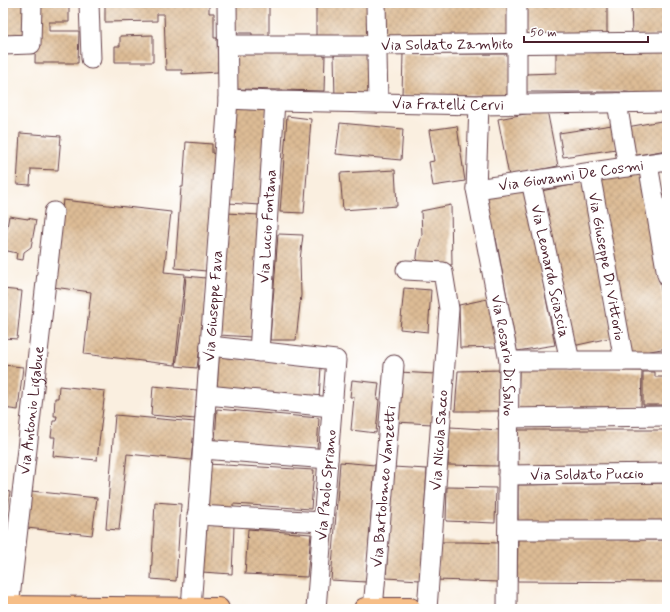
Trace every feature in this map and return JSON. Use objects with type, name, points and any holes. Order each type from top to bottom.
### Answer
[{"type":"main road","points":[[6,607],[64,609],[218,609]]},
{"type":"main road","points":[[365,609],[410,609]]},
{"type":"street","points":[[3,45],[31,44],[32,3]]},
{"type":"street","points":[[89,3],[91,60]]},
{"type":"street","name":"Via Giuseppe Fava","points":[[191,608],[228,99],[227,3]]},
{"type":"street","points":[[376,3],[378,103]]},
{"type":"street","points":[[517,3],[517,104]]},
{"type":"street","name":"Via Soldato Zambito","points":[[228,45],[667,42]]},
{"type":"street","name":"Via Fratelli Cervi","points":[[228,99],[479,105],[667,102]]},
{"type":"street","name":"Via Lucio Fontana","points":[[259,352],[275,101]]},
{"type":"street","points":[[617,103],[628,167]]},
{"type":"street","name":"Via Rosario Di Salvo","points":[[479,105],[476,189],[509,361],[507,609]]},
{"type":"street","name":"Via Giovanni De Cosmi","points":[[476,189],[667,161]]},
{"type":"street","points":[[648,164],[667,275]]},
{"type":"street","name":"Via Giuseppe Di Vittorio","points":[[590,172],[624,361]]},
{"type":"street","name":"Via Leonardo Sciascia","points":[[531,181],[570,361]]},
{"type":"street","name":"Via Antonio Ligabue","points":[[6,607],[54,212]]},
{"type":"street","name":"Via Nicola Sacco","points":[[406,270],[443,272],[448,309],[427,609]]},
{"type":"street","points":[[210,346],[259,352]]},
{"type":"street","name":"Via Paolo Spriano","points":[[259,352],[336,360],[316,609]]},
{"type":"street","points":[[509,361],[667,361]]},
{"type":"street","name":"Via Bartolomeo Vanzetti","points":[[373,609],[394,365]]},
{"type":"street","points":[[207,395],[332,407]]},
{"type":"street","points":[[508,418],[667,416]]},
{"type":"street","points":[[203,449],[328,458]]},
{"type":"street","name":"Via Soldato Puccio","points":[[508,475],[667,473]]},
{"type":"street","points":[[197,515],[323,522]]},
{"type":"street","points":[[508,530],[667,530]]},
{"type":"building","points":[[3,3],[26,3],[26,36],[3,36]]},
{"type":"building","points":[[36,3],[69,3],[69,22],[49,22],[49,31],[79,31],[78,63],[35,63]]},
{"type":"building","points":[[105,3],[209,3],[209,13],[214,13],[214,38],[217,38],[218,72],[182,74],[182,70],[166,70],[164,14],[157,14],[157,21],[105,22]]},
{"type":"building","points":[[234,3],[269,3],[269,42],[252,42],[252,33],[233,33]]},
{"type":"building","points":[[316,3],[367,3],[367,41],[316,41]]},
{"type":"building","points":[[380,3],[510,3],[510,39],[381,40]]},
{"type":"building","points":[[522,3],[607,3],[607,36],[522,36]]},
{"type":"building","points":[[631,3],[667,3],[667,35],[632,36]]},
{"type":"building","points":[[153,35],[153,62],[115,62],[115,46],[120,46],[120,36]]},
{"type":"building","points":[[235,47],[270,53],[325,55],[324,91],[236,89]]},
{"type":"building","points":[[667,48],[667,96],[634,96],[633,93],[626,92],[525,92],[525,74],[556,73],[556,49]]},
{"type":"building","points":[[403,53],[510,54],[511,95],[402,95]]},
{"type":"building","points":[[369,54],[370,97],[335,98],[334,55]]},
{"type":"building","points":[[235,102],[267,102],[260,205],[228,203]]},
{"type":"building","points":[[547,110],[558,166],[509,176],[498,119]]},
{"type":"building","points":[[287,116],[311,119],[304,213],[280,212]]},
{"type":"building","points":[[667,120],[667,150],[632,156],[627,127]]},
{"type":"building","points":[[340,123],[403,129],[401,160],[336,154]]},
{"type":"building","points":[[612,125],[616,149],[563,157],[559,133]]},
{"type":"building","points":[[457,126],[465,181],[433,186],[429,162],[434,161],[429,130]]},
{"type":"building","points":[[20,133],[61,136],[58,170],[31,169],[30,185],[17,184]]},
{"type":"building","points":[[186,142],[212,144],[212,153],[215,154],[206,271],[175,268]]},
{"type":"building","points":[[395,170],[397,206],[343,210],[340,173]]},
{"type":"building","points":[[642,171],[667,326],[667,348],[628,355],[599,178]]},
{"type":"building","points":[[582,183],[614,337],[573,346],[541,191]]},
{"type":"building","points":[[525,188],[555,345],[517,351],[496,238],[492,239],[484,196]]},
{"type":"building","points":[[63,200],[171,212],[164,272],[185,274],[175,365],[84,354],[91,292],[53,287]]},
{"type":"building","points":[[451,205],[452,265],[416,265],[422,235],[421,211]]},
{"type":"building","points":[[227,213],[259,215],[251,337],[219,335]]},
{"type":"building","points":[[9,216],[36,220],[31,247],[24,252],[23,260],[16,259],[17,253],[3,250]]},
{"type":"building","points":[[278,234],[303,235],[300,260],[301,295],[296,340],[270,340]]},
{"type":"building","points":[[186,276],[206,278],[203,325],[197,368],[176,366],[182,323]]},
{"type":"building","points":[[404,288],[431,290],[428,332],[400,329]]},
{"type":"building","points":[[3,289],[22,291],[17,339],[3,338]]},
{"type":"building","points":[[492,298],[499,347],[460,348],[459,305]]},
{"type":"building","points":[[219,357],[321,367],[319,398],[217,389]]},
{"type":"building","points":[[3,365],[23,367],[18,410],[3,408]]},
{"type":"building","points":[[519,369],[642,371],[641,407],[574,407],[518,410]]},
{"type":"building","points":[[501,370],[501,411],[455,411],[458,371]]},
{"type":"building","points":[[399,372],[435,374],[432,424],[396,422]]},
{"type":"building","points":[[643,372],[655,372],[655,377],[667,377],[667,405],[643,405]]},
{"type":"building","points":[[352,380],[379,383],[376,433],[351,430],[354,397],[350,397]]},
{"type":"building","points":[[59,386],[105,391],[97,460],[53,456],[55,437],[51,437],[53,421],[56,421],[57,416],[54,416],[55,398],[58,398]]},
{"type":"building","points":[[153,386],[197,390],[195,419],[151,415]]},
{"type":"building","points":[[217,409],[319,418],[317,449],[215,441]]},
{"type":"building","points":[[115,415],[195,422],[191,460],[127,454],[119,530],[106,529]]},
{"type":"building","points":[[450,427],[499,430],[498,466],[448,465]]},
{"type":"building","points":[[518,430],[667,430],[667,469],[517,469]]},
{"type":"building","points":[[340,462],[375,465],[366,582],[331,580]]},
{"type":"building","points":[[207,464],[314,470],[311,509],[233,504],[233,511],[204,509]]},
{"type":"building","points":[[393,467],[427,469],[420,580],[386,578]]},
{"type":"building","points":[[667,483],[667,522],[518,523],[518,485]]},
{"type":"building","points":[[447,487],[496,488],[495,523],[446,521]]},
{"type":"building","points":[[3,490],[10,492],[4,531],[3,531]]},
{"type":"building","points":[[31,491],[97,498],[92,535],[27,528]]},
{"type":"building","points":[[155,502],[181,504],[176,581],[151,579]]},
{"type":"building","points":[[205,525],[234,526],[232,574],[202,572]]},
{"type":"building","points":[[248,529],[311,534],[307,577],[245,574]]},
{"type":"building","points":[[518,539],[667,540],[667,582],[517,581]]},
{"type":"building","points":[[439,542],[498,543],[500,582],[436,580]]}]
